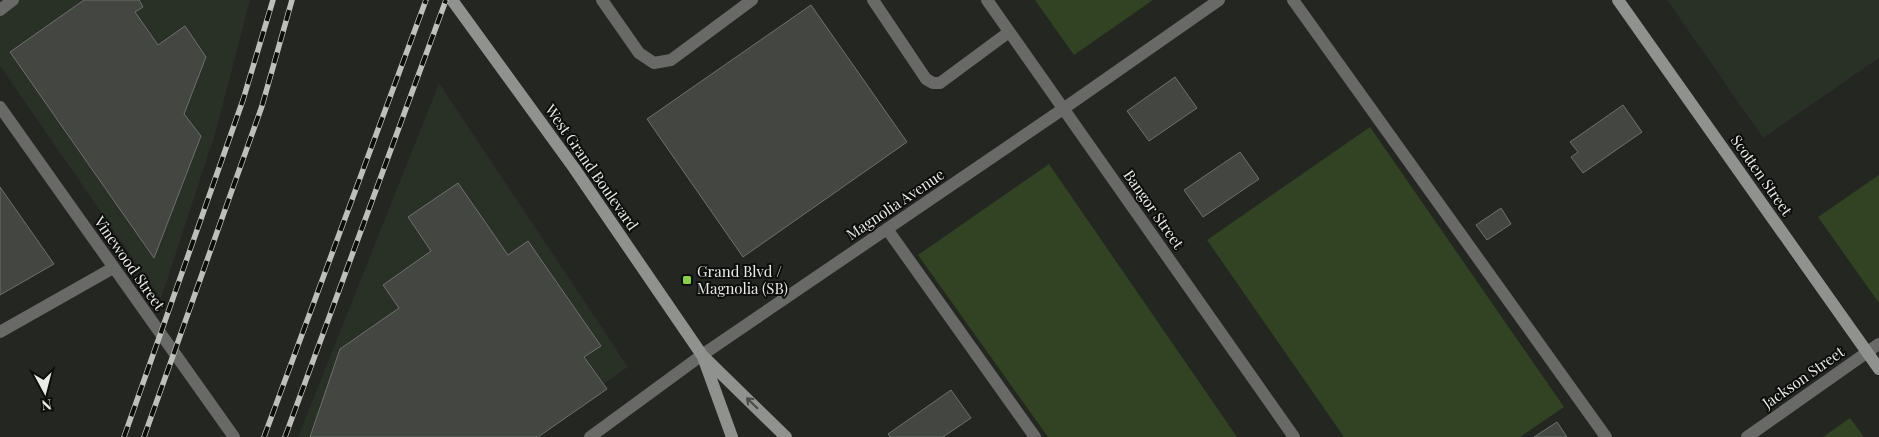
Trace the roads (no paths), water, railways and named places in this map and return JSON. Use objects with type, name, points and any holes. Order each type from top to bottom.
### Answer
[{"type":"main road","name":"West Grand Boulevard","points":[[452,0],[574,168],[702,354],[786,437]]},
{"type":"main road","name":"Scotten Street","points":[[1618,0],[1879,368]]},
{"type":"main road","name":"West Grand Boulevard","points":[[702,354],[732,437]]},
{"type":"street","points":[[0,10],[12,0]]},
{"type":"street","points":[[602,0],[639,53],[654,63],[671,60],[752,0]]},
{"type":"street","points":[[873,0],[926,79],[933,83],[940,83],[1009,32]]},
{"type":"street","name":"Bangor Street","points":[[987,0],[1294,437]]},
{"type":"street","name":"Magnolia Avenue","points":[[590,437],[702,354],[1063,109],[1219,0]]},
{"type":"street","points":[[1293,0],[1606,437]]},
{"type":"street","name":"Vinewood Street","points":[[0,107],[234,437]]},
{"type":"street","points":[[887,229],[1034,437]]},
{"type":"street","points":[[0,332],[113,268]]},
{"type":"street","name":"Jackson Street","points":[[1747,437],[1879,344]]},
{"type":"railway","points":[[124,437],[243,100],[273,0]]},
{"type":"railway","points":[[144,437],[262,106],[292,0]]},
{"type":"railway","points":[[264,437],[426,0]]},
{"type":"railway","points":[[285,437],[446,0]]},
{"type":"place","name":"Grand Blvd / Magnolia (SB)","points":[[687,280]]}]
